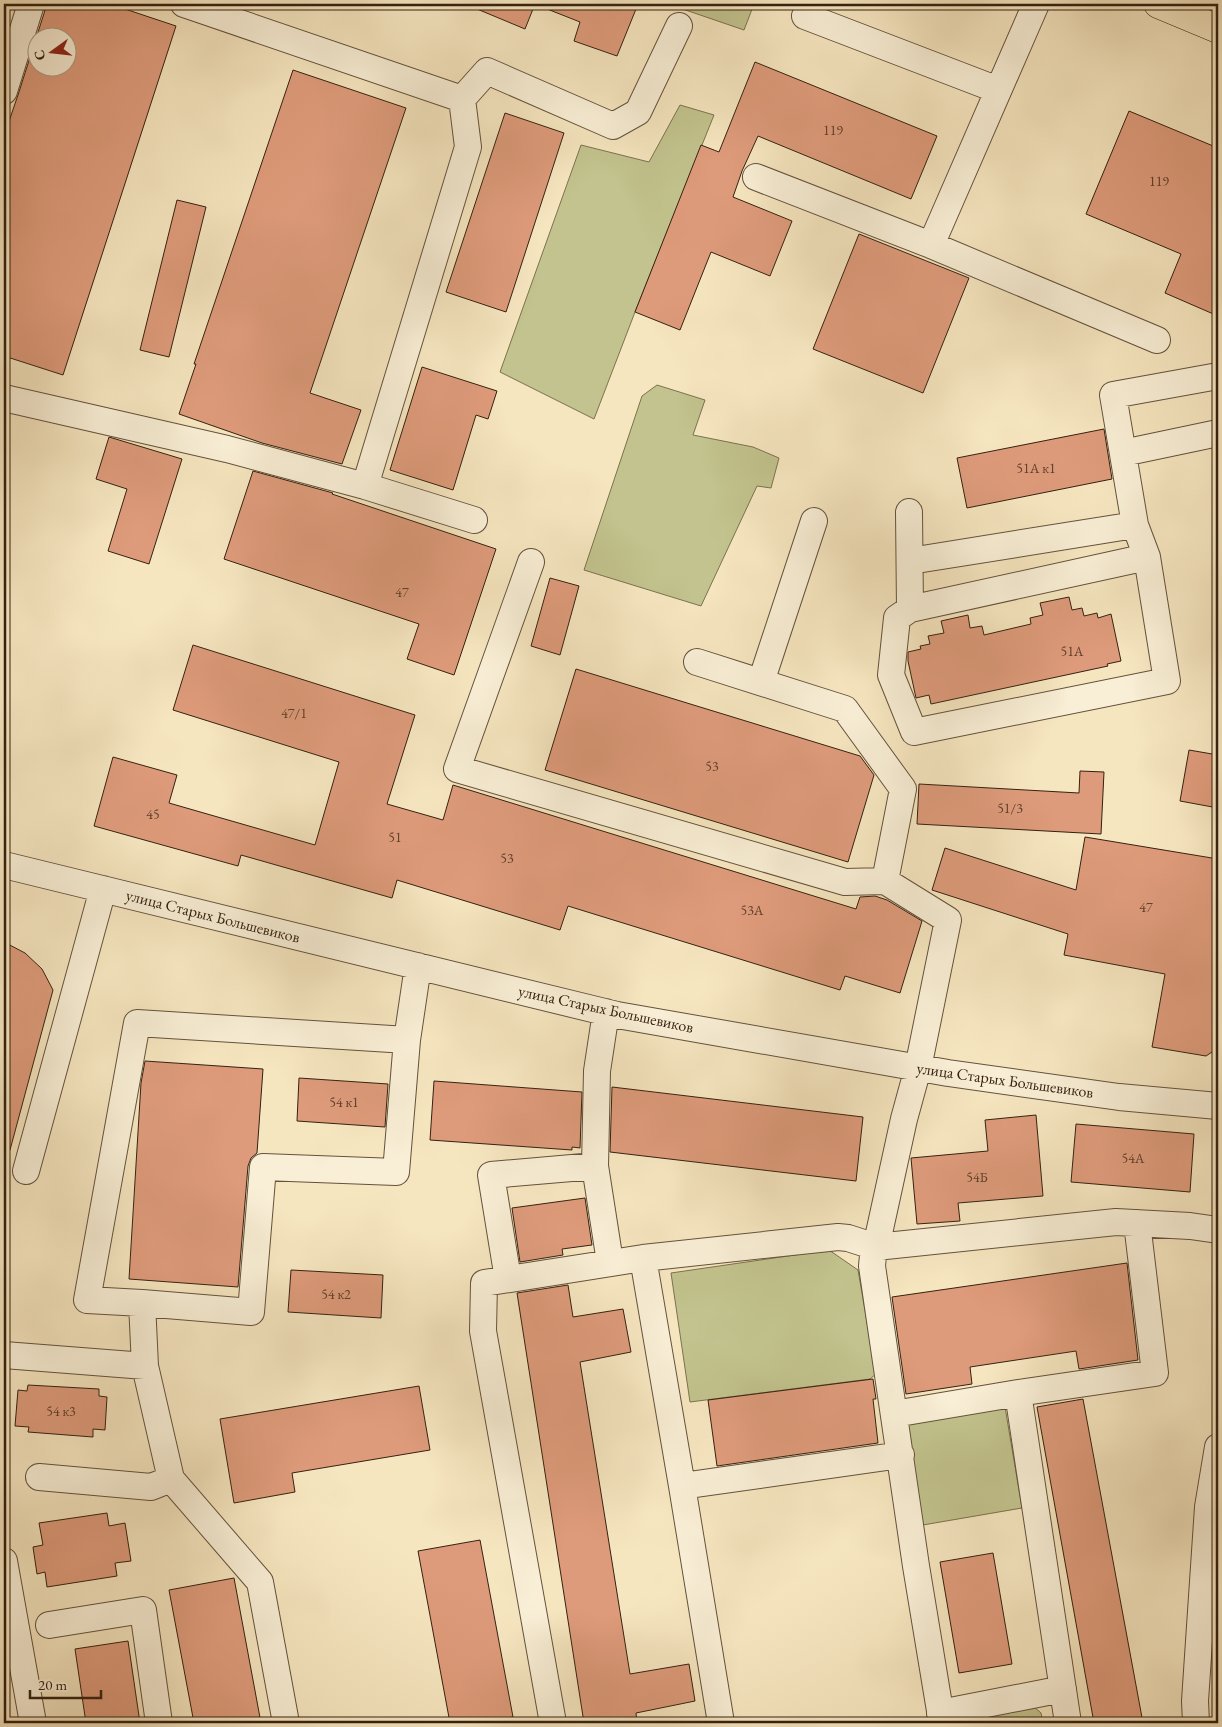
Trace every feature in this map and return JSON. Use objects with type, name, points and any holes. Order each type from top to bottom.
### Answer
[{"type":"main road","points":[[1158,4],[1218,29]]},
{"type":"street","points":[[4,91],[31,4]]},
{"type":"street","points":[[184,4],[462,99]]},
{"type":"street","points":[[931,245],[1036,4]]},
{"type":"street","points":[[805,16],[998,90]]},
{"type":"street","points":[[364,486],[468,147],[462,99],[487,71],[613,126],[638,112],[679,26]]},
{"type":"street","points":[[756,177],[931,245],[1157,340]]},
{"type":"street","points":[[1147,558],[910,609],[897,618],[891,675],[914,732],[1167,681],[1147,558],[1135,525],[1113,395],[1218,376]]},
{"type":"street","points":[[4,398],[227,449],[364,486],[474,520]]},
{"type":"street","points":[[1123,453],[1218,433]]},
{"type":"street","points":[[909,512],[910,609]]},
{"type":"street","points":[[761,682],[814,521]]},
{"type":"street","points":[[910,561],[1135,525]]},
{"type":"street","points":[[531,562],[457,769],[845,882],[885,882],[948,920],[918,1068],[904,1119],[872,1266],[916,1566],[941,1718],[1063,1689]]},
{"type":"street","points":[[697,662],[845,709],[903,788],[885,882]]},
{"type":"street","name":"улица Старых Большевиков","points":[[4,865],[606,1012],[918,1068],[1119,1097],[1218,1106]]},
{"type":"street","points":[[26,1171],[103,889]]},
{"type":"street","points":[[407,1040],[137,1023],[87,1300],[251,1312],[264,1167],[396,1172],[407,1040],[418,966]]},
{"type":"street","points":[[606,1012],[597,1071],[595,1166],[610,1262]]},
{"type":"street","points":[[508,1279],[491,1175],[595,1166]]},
{"type":"street","points":[[553,1723],[483,1330],[484,1283],[610,1262],[838,1237],[848,1238],[876,1247],[1116,1222],[1190,1226],[1218,1230]]},
{"type":"street","points":[[894,1414],[1018,1393],[1155,1373],[1137,1223]]},
{"type":"street","points":[[643,1258],[720,1723]]},
{"type":"street","points":[[142,1303],[145,1366],[171,1479],[260,1582],[286,1723]]},
{"type":"street","points":[[4,1355],[145,1366]]},
{"type":"street","points":[[1018,1393],[1068,1723]]},
{"type":"street","points":[[1196,1723],[1195,1701],[1208,1507],[1218,1446]]},
{"type":"street","points":[[682,1486],[901,1455]]},
{"type":"street","points":[[39,1477],[151,1486],[171,1479]]},
{"type":"street","points":[[4,1562],[33,1723]]},
{"type":"street","points":[[49,1625],[143,1610],[159,1723]]},
{"type":"green space","points":[[668,4],[754,4],[744,30]]},
{"type":"green space","points":[[680,105],[714,115],[594,419],[500,372],[581,145],[649,162]]},
{"type":"green space","points":[[657,385],[705,400],[693,435],[753,447],[779,458],[771,488],[757,486],[701,606],[584,570],[642,396]]},
{"type":"green space","points":[[829,1250],[858,1270],[876,1374],[870,1379],[690,1402],[671,1273]]},
{"type":"green space","points":[[1005,1407],[1022,1508],[917,1526],[900,1424]]},
{"type":"green space","points":[[1033,1706],[1041,1713],[1043,1723],[963,1723],[966,1720]]},
{"type":"building","points":[[47,4],[110,4],[176,26],[63,375],[4,356],[4,136],[28,64],[28,78],[78,78],[78,28],[39,28]]},
{"type":"building","points":[[465,4],[535,4],[525,29]]},
{"type":"building","points":[[537,4],[638,4],[617,56],[574,41],[580,22]]},
{"type":"building","points":[[755,62],[937,136],[911,199],[758,136],[742,171],[733,197],[792,221],[770,276],[711,252],[680,330],[635,312],[701,145],[719,152]]},
{"type":"building","points":[[293,70],[406,108],[310,393],[361,410],[342,464],[262,443],[179,414]]},
{"type":"building","points":[[1129,111],[1218,148],[1218,316],[1165,293],[1181,254],[1086,214]]},
{"type":"building","points":[[505,113],[564,133],[506,312],[446,292]]},
{"type":"building","points":[[177,200],[206,207],[169,357],[140,350]]},
{"type":"building","points":[[859,234],[969,278],[923,393],[813,349]]},
{"type":"building","points":[[422,367],[497,391],[488,419],[476,415],[453,490],[390,470]]},
{"type":"building","points":[[1104,429],[1112,479],[967,508],[957,458]]},
{"type":"building","points":[[109,437],[182,459],[149,564],[108,551],[127,489],[96,479]]},
{"type":"building","points":[[253,471],[333,493],[496,549],[454,675],[407,659],[419,624],[224,559]]},
{"type":"building","points":[[550,578],[579,586],[560,655],[531,646]]},
{"type":"building","points":[[1069,597],[1072,610],[1082,608],[1084,616],[1097,613],[1098,618],[1111,614],[1121,661],[1107,664],[1108,666],[931,704],[929,695],[916,698],[908,661],[908,652],[921,649],[920,646],[930,644],[928,636],[944,633],[941,621],[968,615],[970,628],[982,626],[984,635],[1031,624],[1030,618],[1043,615],[1040,603]]},
{"type":"building","points":[[193,645],[415,715],[387,804],[443,820],[453,785],[856,909],[860,897],[875,896],[887,900],[922,921],[900,993],[845,976],[840,990],[568,906],[560,930],[397,880],[392,898],[241,855],[238,866],[94,826],[113,757],[177,775],[169,803],[315,845],[339,762],[173,710]]},
{"type":"building","points":[[576,669],[860,756],[874,775],[848,862],[545,770]]},
{"type":"building","points":[[1189,750],[1218,755],[1218,808],[1180,801]]},
{"type":"building","points":[[1080,771],[1104,772],[1101,834],[917,824],[919,784],[1079,793]]},
{"type":"building","points":[[1085,837],[1218,859],[1218,1048],[1206,1056],[1152,1047],[1165,974],[1064,955],[1068,934],[932,890],[945,848],[1076,890]]},
{"type":"building","points":[[4,942],[25,953],[42,969],[53,990],[10,1150],[4,1150]]},
{"type":"building","points":[[145,1061],[263,1069],[257,1153],[251,1158],[248,1166],[238,1287],[129,1279],[141,1083]]},
{"type":"building","points":[[299,1078],[388,1084],[385,1127],[297,1121]]},
{"type":"building","points":[[434,1081],[582,1092],[580,1148],[572,1147],[572,1150],[430,1140]]},
{"type":"building","points":[[612,1087],[863,1117],[856,1181],[610,1152]]},
{"type":"building","points":[[1036,1115],[1043,1196],[958,1203],[960,1221],[917,1224],[911,1158],[988,1151],[985,1120]]},
{"type":"building","points":[[1076,1124],[1194,1134],[1190,1192],[1071,1182]]},
{"type":"building","points":[[585,1198],[592,1245],[562,1249],[563,1255],[520,1262],[512,1208]]},
{"type":"building","points":[[1127,1263],[1138,1360],[1079,1369],[1076,1351],[970,1367],[972,1384],[906,1394],[892,1297]]},
{"type":"building","points":[[291,1270],[383,1275],[381,1318],[288,1312]]},
{"type":"building","points":[[568,1285],[573,1317],[623,1309],[631,1352],[580,1362],[630,1674],[689,1664],[695,1701],[636,1713],[637,1723],[584,1723],[517,1293]]},
{"type":"building","points":[[873,1379],[876,1399],[873,1399],[878,1443],[717,1466],[708,1400]]},
{"type":"building","points":[[28,1385],[99,1389],[99,1396],[107,1397],[105,1430],[93,1429],[93,1437],[28,1432],[29,1427],[15,1426],[18,1390],[27,1391]]},
{"type":"building","points":[[419,1386],[430,1450],[292,1473],[295,1492],[234,1503],[220,1419]]},
{"type":"building","points":[[1083,1399],[1143,1723],[1094,1723],[1037,1407]]},
{"type":"building","points":[[107,1513],[109,1526],[125,1523],[131,1561],[115,1563],[117,1576],[47,1587],[45,1572],[37,1574],[33,1547],[43,1545],[39,1523]]},
{"type":"building","points":[[480,1540],[513,1717],[477,1723],[450,1723],[418,1551]]},
{"type":"building","points":[[993,1553],[1012,1664],[959,1673],[940,1562]]},
{"type":"building","points":[[234,1578],[261,1723],[194,1723],[169,1590]]},
{"type":"building","points":[[128,1641],[140,1723],[86,1723],[75,1649]]}]
